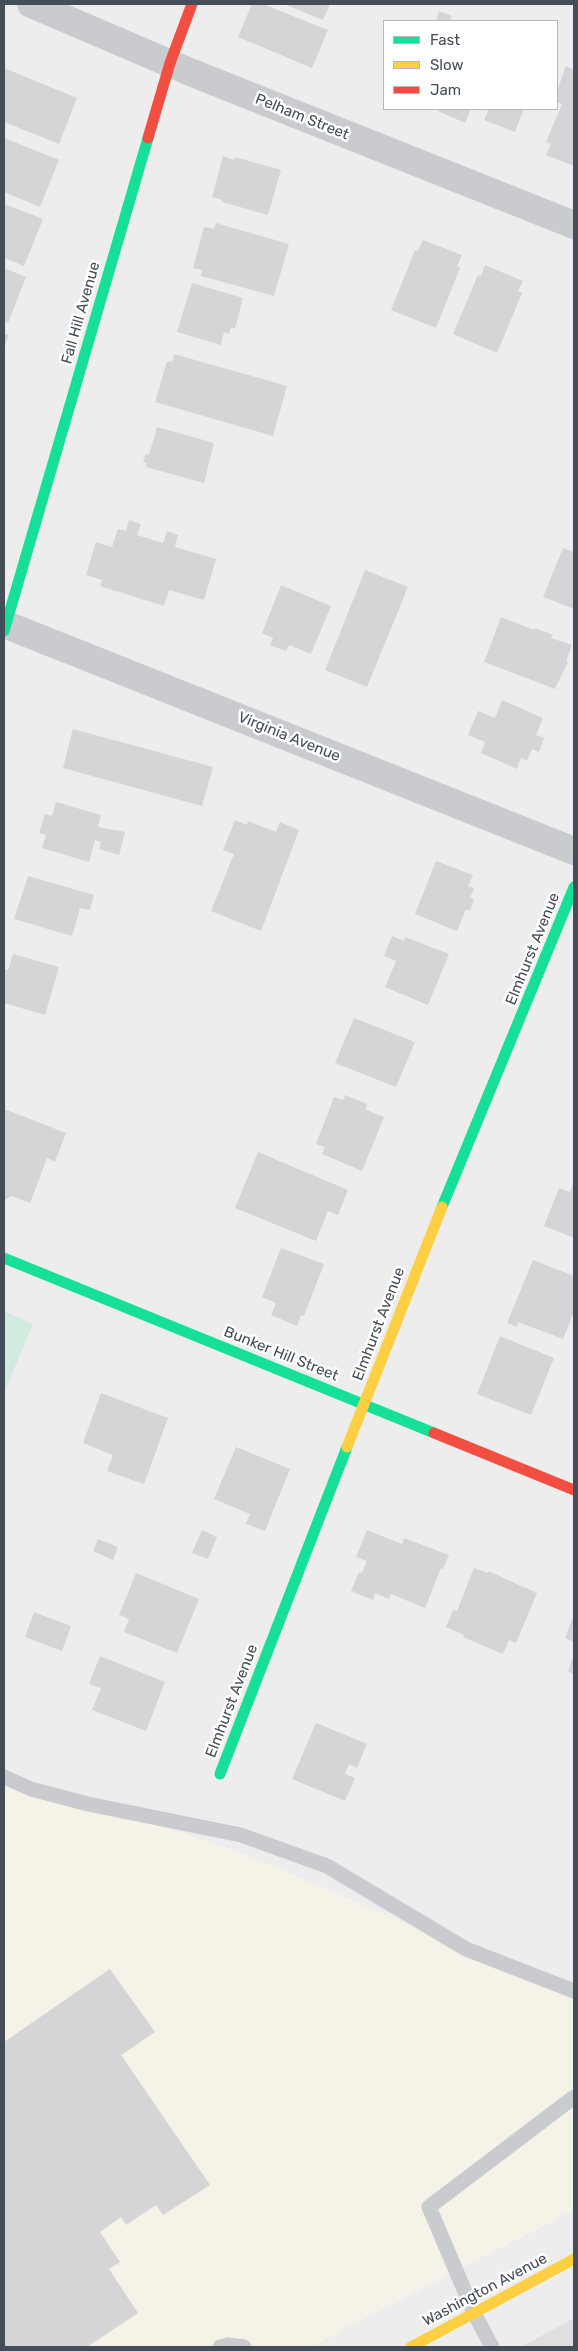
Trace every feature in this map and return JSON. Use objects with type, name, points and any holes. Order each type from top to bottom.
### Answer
[{"type":"street","name":"Pelham Street","points":[[31,4],[170,63],[574,225]]},
{"type":"street","name":"Fall Hill Avenue","points":[[4,626],[170,63],[192,4]]},
{"type":"street","name":"Virginia Avenue","points":[[4,626],[574,851]]},
{"type":"street","name":"Elmhurst Avenue","points":[[220,1774],[408,1290],[574,887]]},
{"type":"street","name":"Bunker Hill Street","points":[[4,1258],[574,1490]]},
{"type":"street","name":"Washington Avenue","points":[[411,2347],[574,2259]]},
{"type":"lane","points":[[4,1777],[31,1789],[88,1804],[241,1835],[327,1866],[466,1949],[574,1991]]},
{"type":"lane","points":[[492,2347],[474,2314],[429,2207],[574,2097]]},
{"type":"lane","points":[[220,2347],[228,2345],[244,2347]]},
{"type":"shaded area","points":[[4,1771],[252,1857],[574,1996],[574,2210],[310,2347],[4,2347]]},
{"type":"shaded area","points":[[574,2318],[574,2347],[521,2347]]},
{"type":"green space","points":[[4,1311],[33,1324],[4,1393]]},
{"type":"building","points":[[252,4],[263,4],[328,30],[312,68],[238,37]]},
{"type":"building","points":[[284,4],[330,4],[323,20]]},
{"type":"building","points":[[439,11],[452,16],[450,20],[436,20]]},
{"type":"building","points":[[566,66],[574,70],[574,166],[546,155],[551,144],[546,142],[562,104],[558,102],[558,88]]},
{"type":"building","points":[[4,68],[77,98],[59,144],[4,122]]},
{"type":"building","points":[[438,110],[471,110],[465,123]]},
{"type":"building","points":[[489,110],[524,110],[515,132],[484,120]]},
{"type":"building","points":[[4,138],[59,160],[40,207],[4,192]]},
{"type":"building","points":[[223,156],[234,160],[235,157],[281,170],[268,215],[222,202],[222,200],[212,197]]},
{"type":"building","points":[[4,204],[43,219],[24,266],[4,258]]},
{"type":"building","points":[[216,223],[289,244],[274,296],[201,276],[202,270],[193,268],[204,227],[214,229]]},
{"type":"building","points":[[423,240],[462,255],[457,266],[460,268],[436,328],[391,310],[415,250],[418,251]]},
{"type":"building","points":[[485,265],[523,281],[518,291],[522,293],[497,353],[453,334],[478,275],[481,276]]},
{"type":"building","points":[[4,268],[26,277],[8,323],[4,322]]},
{"type":"building","points":[[192,283],[243,298],[235,329],[231,327],[229,334],[224,332],[221,345],[177,332]]},
{"type":"building","points":[[4,333],[9,335],[4,348]]},
{"type":"building","points":[[174,354],[287,386],[273,436],[155,402],[167,361],[172,362]]},
{"type":"building","points":[[157,427],[214,443],[204,483],[146,467],[147,463],[143,462],[146,454],[149,455]]},
{"type":"building","points":[[129,520],[141,524],[137,535],[163,543],[167,531],[178,535],[175,547],[216,559],[204,600],[169,590],[164,606],[100,586],[102,580],[86,575],[96,542],[112,547],[118,529],[126,531]]},
{"type":"building","points":[[563,548],[574,552],[574,609],[543,597]]},
{"type":"building","points":[[365,570],[408,587],[367,687],[325,670]]},
{"type":"building","points":[[281,585],[331,606],[311,654],[289,645],[286,651],[270,645],[273,638],[262,633]]},
{"type":"building","points":[[501,617],[553,635],[551,638],[572,645],[566,661],[568,662],[555,689],[484,662]]},
{"type":"building","points":[[502,700],[543,718],[536,735],[544,738],[539,752],[532,749],[527,761],[521,758],[517,769],[481,753],[485,742],[468,735],[478,711],[495,718]]},
{"type":"building","points":[[73,729],[213,767],[202,806],[63,768]]},
{"type":"building","points":[[56,802],[101,815],[98,827],[125,832],[119,855],[99,849],[101,842],[95,840],[89,862],[42,848],[46,835],[39,833],[45,814],[52,816]]},
{"type":"building","points":[[235,820],[247,825],[248,821],[276,832],[280,822],[299,830],[261,931],[211,911],[234,854],[223,850]]},
{"type":"building","points":[[436,861],[473,875],[468,886],[474,888],[470,898],[474,899],[470,911],[466,909],[457,931],[415,914]]},
{"type":"building","points":[[28,876],[94,895],[90,910],[80,908],[72,936],[14,919]]},
{"type":"building","points":[[392,936],[404,941],[405,937],[449,954],[428,1005],[385,987],[396,961],[384,956]]},
{"type":"building","points":[[13,954],[59,967],[45,1015],[4,1003],[4,969],[8,970]]},
{"type":"building","points":[[354,1018],[415,1042],[396,1087],[335,1063]]},
{"type":"building","points":[[345,1095],[367,1104],[366,1110],[384,1117],[362,1171],[322,1154],[325,1147],[316,1144],[334,1097],[343,1100]]},
{"type":"building","points":[[4,1109],[66,1133],[55,1162],[47,1158],[30,1203],[12,1196],[4,1200]]},
{"type":"building","points":[[258,1152],[348,1190],[338,1215],[328,1211],[316,1241],[235,1208]]},
{"type":"building","points":[[574,1181],[574,1238],[544,1226],[559,1188],[570,1192]]},
{"type":"building","points":[[281,1248],[324,1264],[304,1316],[301,1315],[297,1326],[271,1315],[276,1303],[262,1297]]},
{"type":"building","points":[[533,1260],[574,1276],[574,1311],[563,1339],[518,1322],[517,1327],[507,1323]]},
{"type":"building","points":[[500,1336],[554,1358],[531,1415],[477,1394]]},
{"type":"building","points":[[101,1393],[168,1418],[144,1484],[107,1471],[113,1455],[83,1443]]},
{"type":"building","points":[[236,1447],[290,1469],[265,1531],[246,1524],[250,1514],[214,1499]]},
{"type":"building","points":[[202,1530],[217,1537],[208,1559],[192,1553]]},
{"type":"building","points":[[367,1530],[402,1544],[404,1538],[449,1555],[443,1569],[441,1568],[425,1608],[391,1594],[389,1599],[375,1593],[373,1600],[351,1591],[359,1572],[362,1573],[367,1561],[356,1557]]},
{"type":"building","points":[[98,1539],[118,1547],[113,1560],[93,1551]]},
{"type":"building","points":[[474,1568],[488,1573],[488,1571],[537,1593],[516,1643],[509,1640],[503,1654],[463,1637],[464,1635],[446,1627],[453,1610],[457,1611]]},
{"type":"building","points":[[136,1573],[199,1599],[177,1653],[124,1632],[129,1619],[119,1615]]},
{"type":"building","points":[[34,1612],[71,1626],[62,1651],[25,1637]]},
{"type":"building","points":[[574,1614],[574,1642],[565,1638]]},
{"type":"building","points":[[574,1655],[574,1674],[568,1671]]},
{"type":"building","points":[[100,1656],[165,1682],[146,1731],[92,1710],[101,1688],[89,1684]]},
{"type":"building","points":[[316,1723],[367,1744],[357,1768],[349,1764],[345,1774],[355,1778],[345,1801],[292,1779]]},
{"type":"building","points":[[110,1969],[155,2032],[121,2055],[210,2185],[163,2215],[156,2205],[126,2225],[121,2217],[100,2232],[120,2262],[109,2269],[138,2313],[87,2347],[4,2347],[4,2042]]},
{"type":"traffic: fast","points":[[4,631],[148,138]]},
{"type":"traffic: fast","points":[[442,1207],[574,887]]},
{"type":"traffic: fast","points":[[4,1258],[434,1433]]},
{"type":"traffic: fast","points":[[220,1774],[347,1447]]},
{"type":"traffic: slow","points":[[347,1447],[442,1207]]},
{"type":"traffic: slow","points":[[411,2347],[574,2259]]},
{"type":"traffic: jam","points":[[148,138],[170,63],[192,4]]},
{"type":"traffic: jam","points":[[434,1433],[574,1490]]}]
